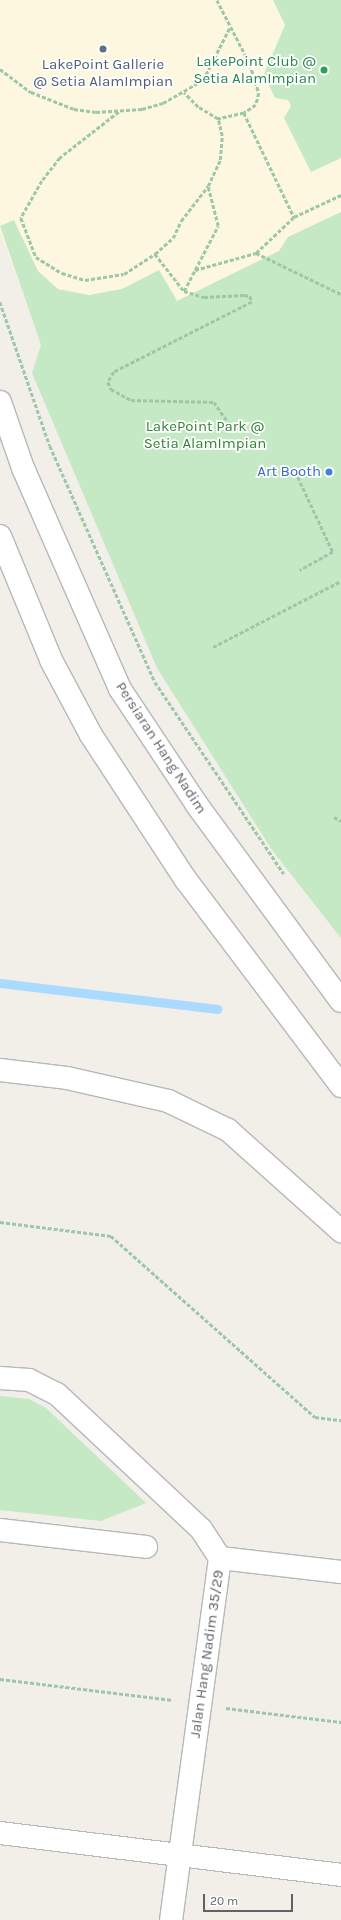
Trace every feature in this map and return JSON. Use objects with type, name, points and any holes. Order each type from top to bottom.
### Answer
[{"type":"street","name":"Persiaran Hang Nadim","points":[[0,402],[23,468],[120,689],[197,805],[341,1001]]},
{"type":"street","points":[[0,536],[51,660],[91,735],[186,880],[341,1086]]},
{"type":"street","points":[[0,1070],[67,1078],[168,1101],[228,1130],[341,1231]]},
{"type":"street","name":"Jalan Hang Nadim 35/29","points":[[0,1378],[29,1380],[57,1394],[201,1529],[220,1558],[171,1920]]},
{"type":"street","points":[[0,1530],[146,1547]]},
{"type":"street","points":[[220,1558],[341,1572]]},
{"type":"street","points":[[0,1833],[341,1875]]},
{"type":"path","points":[[184,93],[198,108],[218,119],[244,113],[256,105],[259,93],[250,64],[217,0]]},
{"type":"path","points":[[0,69],[31,92],[52,102],[96,112],[119,112],[156,105],[184,93],[203,80],[230,27]]},
{"type":"path","points":[[119,112],[60,158],[42,181],[21,218],[36,258],[62,273],[85,280],[124,274],[156,254],[174,238],[181,221],[208,186],[220,160],[222,136],[218,119]]},
{"type":"path","points":[[244,113],[294,218]]},
{"type":"path","points":[[184,291],[218,226],[208,186]]},
{"type":"path","points":[[195,270],[256,253],[294,218],[341,195]]},
{"type":"path","points":[[256,253],[341,294]]},
{"type":"path","points":[[156,254],[184,291],[204,297],[244,295],[250,296],[252,302],[114,372],[108,382],[118,396],[131,400],[214,402],[230,425]]},
{"type":"path","points":[[0,302],[50,446],[155,682],[288,881]]},
{"type":"path","points":[[298,477],[333,552],[300,570]]},
{"type":"path","points":[[213,647],[341,581]]},
{"type":"path","points":[[334,817],[341,821]]},
{"type":"path","points":[[0,1222],[111,1236],[315,1417],[341,1420]]},
{"type":"path","points":[[0,1679],[173,1700]]},
{"type":"path","points":[[222,1708],[341,1722]]},
{"type":"shaded area","points":[[0,0],[341,0],[341,212],[288,237],[279,251],[177,301],[172,290],[41,345],[0,230]]},
{"type":"green space","points":[[273,0],[341,0],[341,158],[311,172],[284,118],[291,106],[288,100],[275,98],[264,74],[285,25]]},
{"type":"green space","name":"LakePoint Park @ Setia AlamImpian","points":[[341,212],[341,938],[272,850],[157,668],[32,373],[41,345],[0,226],[14,220],[38,271],[58,289],[89,295],[122,289],[159,270],[177,301],[279,251],[288,237]]},
{"type":"green space","points":[[0,1396],[29,1399],[46,1408],[146,1503],[101,1521],[0,1510]]},
{"type":"waterway","points":[[0,983],[217,1009]]},
{"type":"place","name":"LakePoint Gallerie @ Setia AlamImpian","points":[[103,49]]},
{"type":"place","name":"LakePoint Club @ Setia AlamImpian","points":[[324,70]]},
{"type":"place","name":"Art Booth","points":[[329,472]]}]
